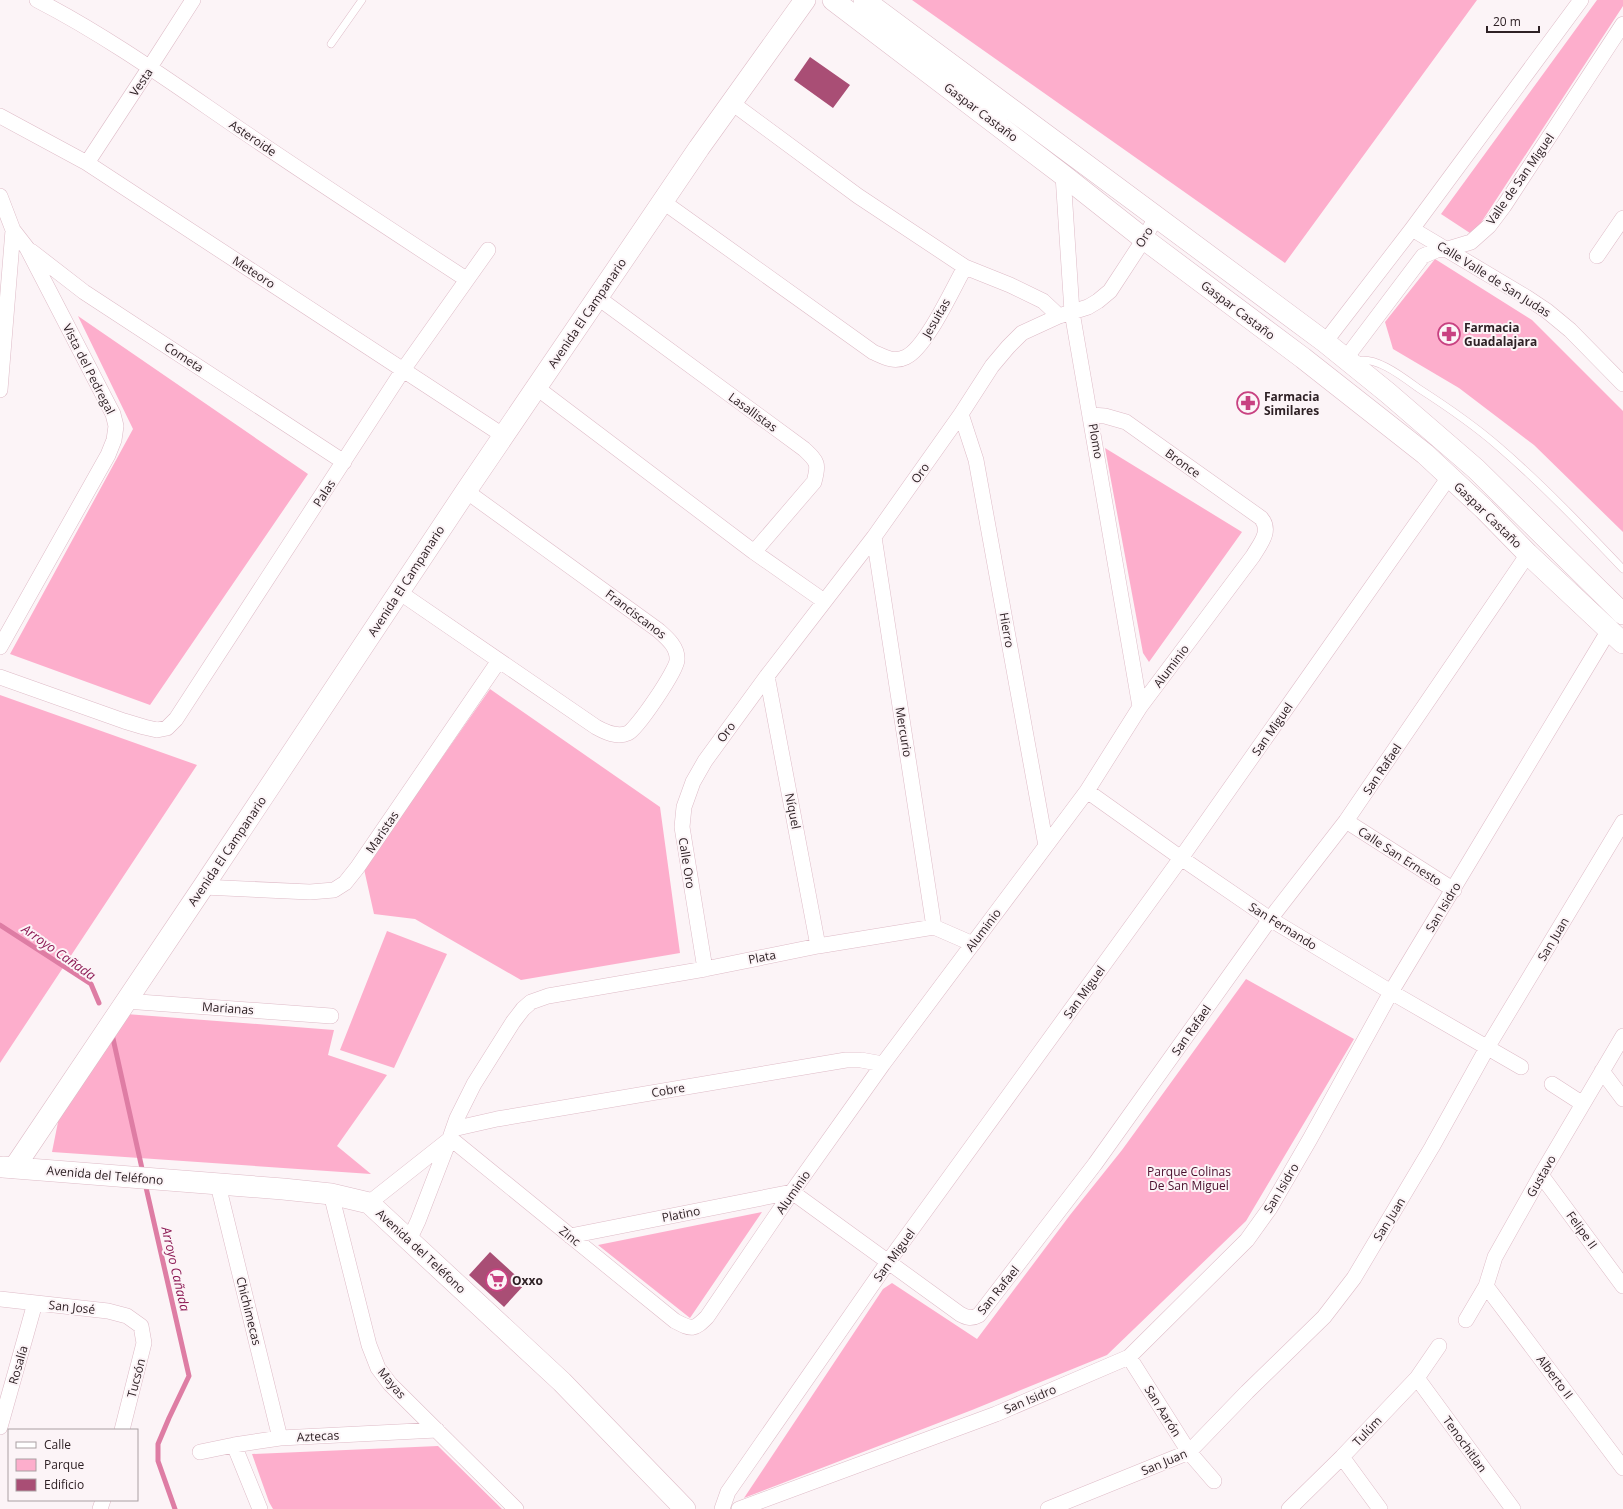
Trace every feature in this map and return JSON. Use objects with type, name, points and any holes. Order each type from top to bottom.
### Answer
[{"type":"street","name":"Asteroide","points":[[37,0],[63,14],[150,68],[242,131],[466,279]]},
{"type":"street","name":"Vesta","points":[[87,163],[193,0]]},
{"type":"street","name":"Avenida El Campanario","points":[[7,1167],[125,1001],[203,887],[466,491],[662,201],[805,0]]},
{"type":"street","name":"Gaspar Castaño","points":[[833,0],[1063,175],[1144,239],[1303,358],[1424,454],[1484,509],[1528,554],[1616,636]]},
{"type":"street","name":"Gaspar Castaño","points":[[864,0],[1348,360],[1476,469],[1623,614]]},
{"type":"street","points":[[1325,342],[1412,228],[1581,0]]},
{"type":"street","name":"Valle de San Miguel","points":[[1348,360],[1423,256],[1436,250],[1448,249],[1471,242],[1488,226],[1504,206],[1623,24]]},
{"type":"street","points":[[732,103],[858,196],[965,267],[1010,285],[1066,314]]},
{"type":"street","name":"Meteoro","points":[[0,116],[87,163],[504,436]]},
{"type":"street","name":"Plomo","points":[[1063,175],[1066,314],[1091,415],[1140,707]]},
{"type":"street","name":"Vista del Pedregal","points":[[0,196],[13,230],[27,248],[107,399],[116,426],[114,440],[108,455],[0,647]]},
{"type":"street","name":"Jesuitas","points":[[662,201],[873,352],[893,360],[906,357],[915,350],[927,335],[965,267]]},
{"type":"street","name":"Oro","points":[[705,761],[767,676],[874,537],[961,414],[992,366],[1012,342],[1022,333],[1066,314],[1088,307],[1110,291],[1144,239],[1156,217]]},
{"type":"street","points":[[1597,256],[1621,224]]},
{"type":"street","name":"Calle Valle de San Judas","points":[[1412,228],[1547,311],[1570,330],[1623,384]]},
{"type":"street","points":[[0,390],[13,230]]},
{"type":"street","name":"Cometa","points":[[27,248],[84,292],[344,462]]},
{"type":"street","name":"Palas","points":[[0,677],[124,721],[157,730],[167,728],[176,719],[403,370],[488,250]]},
{"type":"street","name":"Lasallistas","points":[[597,297],[804,449],[816,460],[818,469],[814,482],[754,552]]},
{"type":"street","points":[[537,388],[754,552],[824,601]]},
{"type":"street","name":"Hierro","points":[[961,414],[976,460],[1046,846]]},
{"type":"street","name":"Bronce","points":[[1091,415],[1105,416],[1126,422],[1261,518],[1266,527]]},
{"type":"street","name":"San Miguel","points":[[722,1509],[728,1492],[888,1262],[1181,858],[1449,477]]},
{"type":"street","name":"Franciscanos","points":[[399,592],[498,662],[596,727],[607,732],[619,735],[629,733],[672,675],[677,661],[676,652],[670,640],[466,491]]},
{"type":"street","name":"Aluminio","points":[[693,1328],[707,1317],[792,1192],[884,1064],[1087,791],[1140,707],[1253,556],[1263,540],[1266,527]]},
{"type":"street","name":"Mercurio","points":[[874,537],[934,927]]},
{"type":"street","name":"San Rafael","points":[[792,1192],[960,1314],[966,1317],[974,1318],[979,1315],[1095,1164],[1270,919],[1346,821],[1528,554]]},
{"type":"street","name":"San Isidro","points":[[739,1509],[996,1414],[1129,1357],[1247,1240],[1270,1208],[1391,992],[1454,890],[1616,636]]},
{"type":"street","name":"Maristas","points":[[203,887],[310,892],[334,890],[345,883],[362,862],[498,662]]},
{"type":"street","name":"Níquel","points":[[767,676],[818,946]]},
{"type":"street","name":"Calle Oro","points":[[705,761],[693,782],[684,808],[682,827],[705,968]]},
{"type":"street","name":"San Fernando","points":[[1087,791],[1270,919],[1391,992],[1521,1067]]},
{"type":"street","name":"Calle San Ernesto","points":[[1346,821],[1454,890]]},
{"type":"street","name":"San Juan","points":[[1048,1509],[1189,1452],[1247,1392],[1324,1317],[1354,1278],[1424,1160],[1487,1048],[1623,822]]},
{"type":"street","points":[[934,927],[973,944]]},
{"type":"street","name":"Plata","points":[[548,996],[818,946],[934,927]]},
{"type":"street","name":"Cobre","points":[[409,1240],[418,1221],[457,1118],[474,1084],[512,1022],[531,1002],[548,996]]},
{"type":"street","name":"Marianas","points":[[125,1001],[331,1016]]},
{"type":"street","name":"Gustavo","points":[[1466,1320],[1486,1286],[1495,1257],[1623,1036]]},
{"type":"street","name":"Cobre","points":[[369,1203],[452,1134],[497,1119],[846,1060],[861,1060],[884,1064]]},
{"type":"street","points":[[1602,1071],[1623,1100]]},
{"type":"street","points":[[1552,1084],[1583,1104]]},
{"type":"street","name":"Zinc","points":[[452,1134],[570,1236],[676,1321],[684,1326],[693,1328]]},
{"type":"street","name":"Avenida del Teléfono","points":[[7,1167],[283,1189],[331,1194],[369,1203],[562,1382],[685,1509]]},
{"type":"street","name":"Felipe II","points":[[1542,1174],[1623,1286]]},
{"type":"street","name":"Chichimecas","points":[[218,1185],[280,1438]]},
{"type":"street","name":"Platino","points":[[570,1236],[792,1192]]},
{"type":"street","name":"Mayas","points":[[331,1194],[369,1345],[378,1368],[390,1384],[516,1509]]},
{"type":"street","name":"Alberto II","points":[[1486,1286],[1623,1468]]},
{"type":"street","name":"San José","points":[[0,1299],[108,1311],[127,1316],[141,1326]]},
{"type":"street","name":"Rosalía","points":[[0,1427],[35,1303]]},
{"type":"street","name":"Tucsón","points":[[122,1429],[144,1343],[141,1326]]},
{"type":"street","name":"Tulúm","points":[[1289,1509],[1342,1457],[1417,1378],[1439,1346]]},
{"type":"street","name":"San Aarón","points":[[1129,1357],[1189,1452],[1214,1481]]},
{"type":"street","name":"Tenochitlan","points":[[1417,1378],[1513,1509]]},
{"type":"street","name":"Aztecas","points":[[200,1452],[234,1444],[280,1438],[438,1430]]},
{"type":"street","points":[[234,1444],[260,1509]]},
{"type":"street","points":[[1342,1457],[1380,1509]]},
{"type":"lane","points":[[331,44],[362,0]]},
{"type":"lane","points":[[1348,360],[1369,361],[1393,371],[1448,408],[1499,446],[1623,568]]},
{"type":"green space","points":[[912,0],[1477,0],[1285,263]]},
{"type":"green space","points":[[1597,0],[1623,0],[1623,6],[1473,235],[1441,214]]},
{"type":"green space","points":[[1435,259],[1532,320],[1623,411],[1623,532],[1534,445],[1459,388],[1393,349],[1385,322]]},
{"type":"green space","points":[[78,316],[308,474],[150,705],[10,654],[133,429]]},
{"type":"green space","points":[[1105,448],[1242,532],[1149,662],[1143,653]]},
{"type":"green space","points":[[490,689],[660,807],[680,953],[521,980],[415,919],[374,914],[364,869]]},
{"type":"green space","points":[[0,695],[197,765],[0,1063]]},
{"type":"green space","points":[[387,931],[447,954],[394,1068],[340,1050]]},
{"type":"green space","name":"Parque Colinas De San Miguel","points":[[1246,979],[1354,1039],[1246,1221],[1107,1355],[972,1410],[744,1498],[883,1289],[892,1283],[977,1339],[1070,1215],[1122,1150]]},
{"type":"green space","points":[[126,1014],[334,1030],[328,1055],[387,1075],[337,1146],[371,1174],[52,1152],[61,1107]]},
{"type":"green space","points":[[762,1212],[690,1318],[598,1245]]},
{"type":"green space","points":[[438,1446],[502,1509],[273,1509],[269,1502],[252,1454]]},
{"type":"building","points":[[810,57],[850,85],[833,108],[794,80]]},
{"type":"building","name":"Oxxo","points":[[490,1252],[525,1284],[504,1307],[469,1275]]},
{"type":"waterway","name":"Arroyo Cañada","points":[[0,925],[91,984],[99,1003]]},
{"type":"waterway","name":"Arroyo Cañada","points":[[112,1034],[143,1173]]},
{"type":"waterway","name":"Arroyo Cañada","points":[[145,1183],[189,1376],[158,1444],[158,1461],[175,1509]]},
{"type":"place","name":"Farmacia Guadalajara","points":[[1449,334]]},
{"type":"place","name":"Farmacia Similares","points":[[1248,403]]},
{"type":"place","name":"Oxxo","points":[[497,1280]]}]
